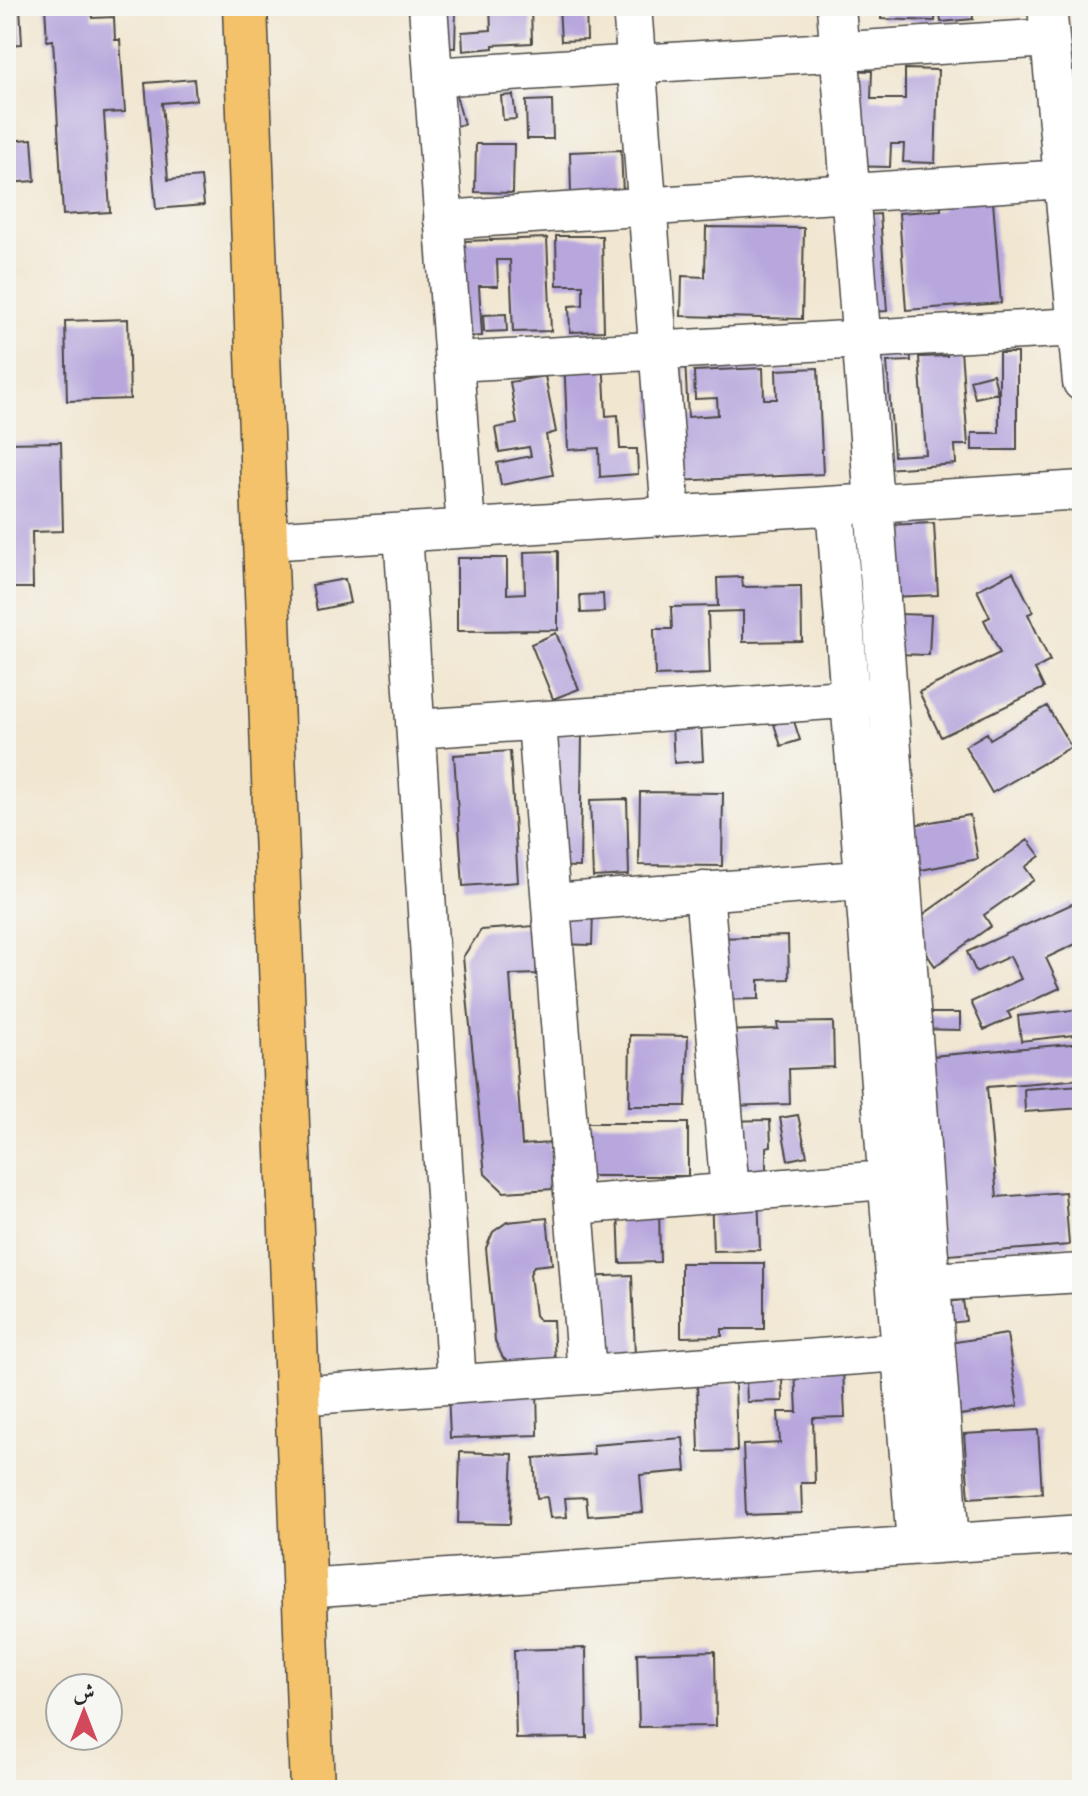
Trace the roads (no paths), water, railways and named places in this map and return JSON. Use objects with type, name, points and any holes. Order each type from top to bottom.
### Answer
[{"type":"main road","points":[[245,6],[312,1790]]},
{"type":"street","points":[[428,6],[466,528]]},
{"type":"street","points":[[632,6],[671,515]]},
{"type":"street","points":[[836,6],[901,878],[905,1179],[900,1352],[933,1544]]},
{"type":"street","points":[[433,77],[839,52],[1049,22],[1082,382]]},
{"type":"street","points":[[443,220],[1063,179]]},
{"type":"street","points":[[454,362],[1077,327]]},
{"type":"street","points":[[265,541],[1082,490]]},
{"type":"street","points":[[835,506],[864,880],[905,1179],[931,1282],[933,1544]]},
{"type":"street","points":[[403,532],[457,1384]]},
{"type":"street","points":[[416,729],[888,696]]},
{"type":"street","points":[[537,722],[587,1375]]},
{"type":"street","points":[[551,903],[901,878]]},
{"type":"street","points":[[704,891],[730,1192]]},
{"type":"street","points":[[574,1205],[905,1179]]},
{"type":"street","points":[[931,1282],[1082,1273]]},
{"type":"street","points":[[297,1396],[900,1352]]},
{"type":"street","points":[[304,1588],[1082,1534]]}]
